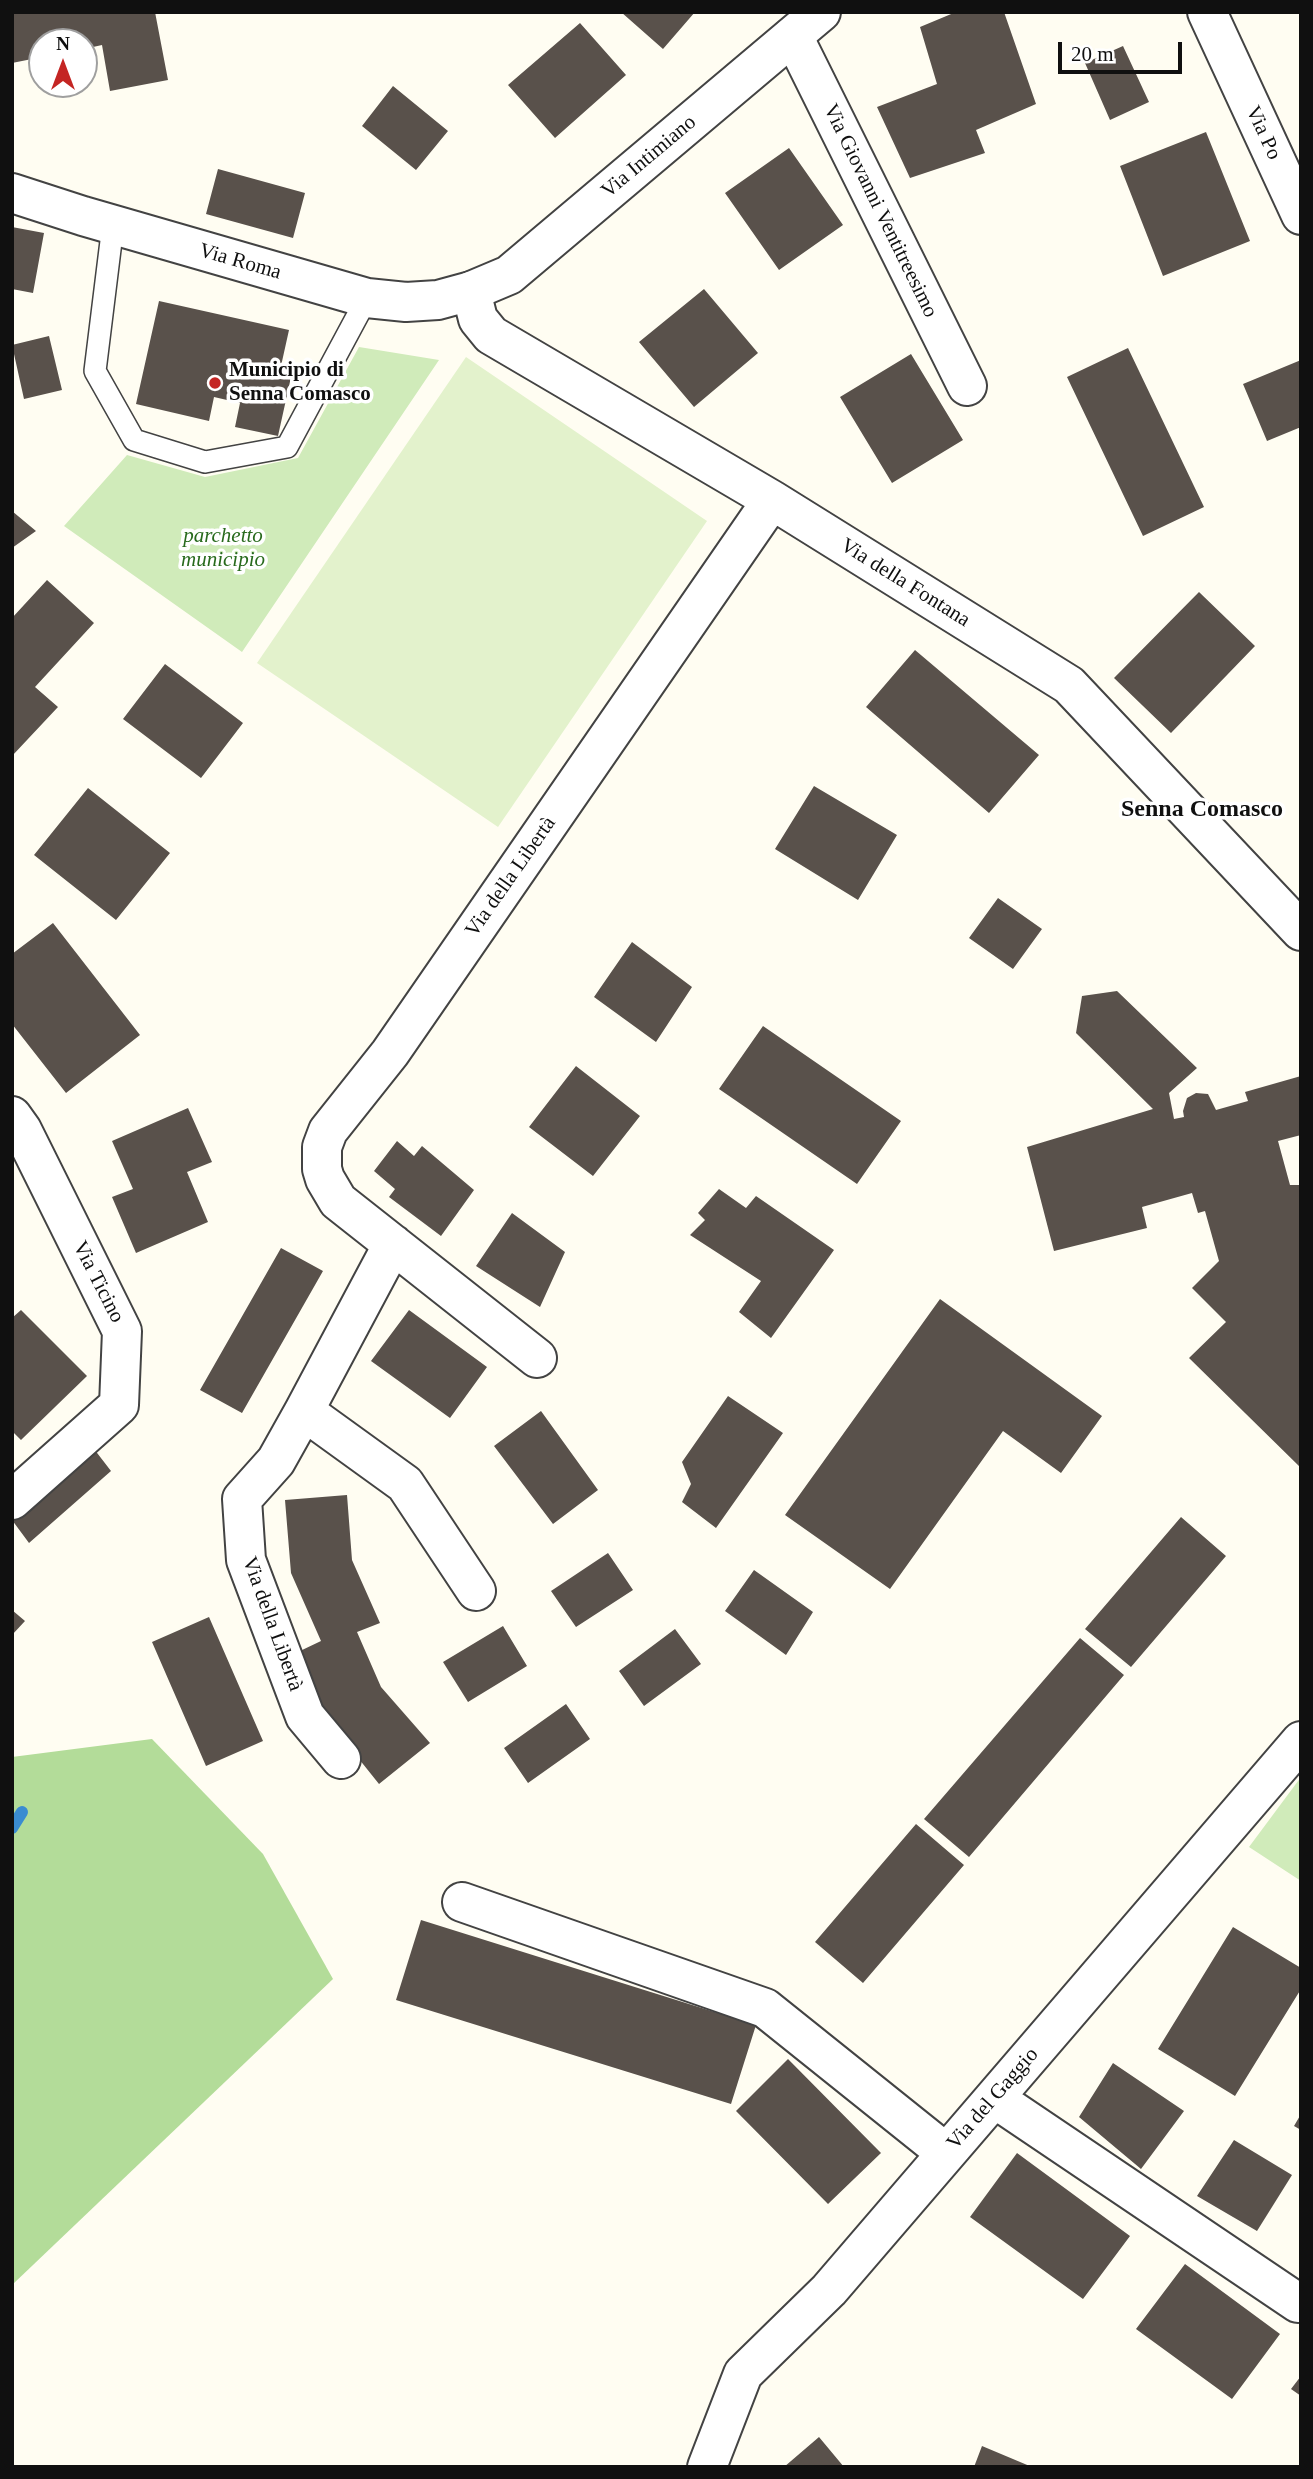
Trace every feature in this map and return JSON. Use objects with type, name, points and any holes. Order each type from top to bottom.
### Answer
[{"type":"street","name":"Via Po","points":[[1207,12],[1301,215]]},
{"type":"street","name":"Via Intimiano","points":[[471,291],[509,275],[807,24]]},
{"type":"street","name":"Via Giovanni Ventitreesimo","points":[[807,24],[967,386]]},
{"type":"street","name":"Via Roma","points":[[12,193],[113,225],[368,298],[406,302],[438,300],[471,291]]},
{"type":"street","name":"Via della Fontana","points":[[471,291],[478,319],[491,335],[772,500],[1069,685],[1301,931]]},
{"type":"street","name":"Via della Libertà","points":[[537,1359],[338,1201],[322,1169],[322,1147],[328,1131],[398,1041],[772,500]]},
{"type":"street","name":"Via Ticino","points":[[12,1116],[22,1130],[122,1331],[119,1405],[12,1500]]},
{"type":"street","name":"Via della Libertà","points":[[341,1759],[305,1716],[246,1560],[242,1499],[275,1461],[393,1244]]},
{"type":"street","points":[[304,1411],[405,1484],[476,1591]]},
{"type":"street","name":"Via del Gaggio","points":[[707,2467],[743,2374],[829,2290],[1301,1741]]},
{"type":"street","points":[[462,1902],[765,2008],[946,2153]]},
{"type":"street","points":[[993,2098],[1298,2302]]},
{"type":"lane","points":[[113,225],[94,371],[134,440],[205,462],[287,447],[368,298]]},
{"type":"green space","name":"parchetto municipio","points":[[359,347],[439,360],[242,652],[64,526],[127,455],[205,477],[298,458]]},
{"type":"green space","points":[[466,357],[707,521],[498,827],[257,663]]},
{"type":"green space","points":[[152,1739],[263,1854],[333,1979],[12,2285],[12,1757]]},
{"type":"green space","points":[[1301,1777],[1301,1881],[1249,1847]]},
{"type":"building","points":[[12,12],[155,12],[168,80],[110,91],[102,45],[98,46],[98,28],[28,28],[28,60],[12,63]]},
{"type":"building","points":[[621,12],[695,12],[663,49]]},
{"type":"building","points":[[956,12],[1004,12],[1036,104],[976,130],[985,153],[910,178],[877,107],[937,84],[920,27]]},
{"type":"building","points":[[580,23],[626,75],[555,138],[508,85]]},
{"type":"building","points":[[1123,46],[1149,102],[1110,120],[1085,63]]},
{"type":"building","points":[[393,86],[448,131],[416,170],[362,126]]},
{"type":"building","points":[[1206,132],[1250,241],[1163,276],[1120,166]]},
{"type":"building","points":[[789,148],[843,225],[779,270],[725,193]]},
{"type":"building","points":[[218,169],[305,193],[293,238],[206,214]]},
{"type":"building","points":[[12,227],[44,233],[33,293],[12,289]]},
{"type":"building","points":[[704,289],[758,353],[694,407],[639,342]]},
{"type":"building","name":"Municipio di Senna Comasco","points":[[159,301],[289,330],[281,366],[293,368],[278,436],[235,427],[240,403],[214,397],[209,421],[136,404]]},
{"type":"building","points":[[49,336],[62,390],[24,399],[12,345]]},
{"type":"building","points":[[1128,348],[1204,507],[1143,536],[1067,377]]},
{"type":"building","points":[[911,354],[963,440],[892,483],[840,397]]},
{"type":"building","points":[[1301,360],[1301,427],[1267,441],[1243,384]]},
{"type":"building","points":[[12,511],[36,531],[12,548]]},
{"type":"building","points":[[47,580],[94,623],[35,687],[58,707],[12,756],[12,618]]},
{"type":"building","points":[[1199,592],[1255,646],[1171,733],[1114,678]]},
{"type":"building","points":[[915,650],[1039,755],[989,813],[866,707]]},
{"type":"building","points":[[165,664],[243,723],[201,778],[123,719]]},
{"type":"building","points":[[814,786],[897,835],[858,900],[775,849]]},
{"type":"building","points":[[88,788],[170,853],[116,920],[34,855]]},
{"type":"building","points":[[998,898],[1042,929],[1013,969],[969,938]]},
{"type":"building","points":[[53,923],[140,1035],[66,1093],[12,1024],[12,954]]},
{"type":"building","points":[[632,942],[692,987],[656,1042],[594,997]]},
{"type":"building","points":[[1117,991],[1197,1068],[1169,1093],[1174,1119],[1184,1117],[1187,1098],[1196,1093],[1208,1094],[1216,1110],[1248,1101],[1245,1092],[1301,1076],[1301,1135],[1278,1141],[1290,1185],[1301,1185],[1301,1468],[1189,1358],[1226,1322],[1192,1288],[1219,1261],[1205,1211],[1198,1213],[1192,1193],[1142,1207],[1147,1228],[1054,1251],[1027,1147],[1153,1109],[1076,1033],[1082,996]]},
{"type":"building","points":[[763,1026],[901,1121],[857,1184],[719,1089]]},
{"type":"building","points":[[576,1066],[640,1116],[593,1176],[529,1127]]},
{"type":"building","points":[[188,1108],[212,1162],[187,1172],[208,1222],[136,1253],[112,1197],[133,1189],[112,1141]]},
{"type":"building","points":[[397,1141],[414,1156],[422,1146],[474,1190],[441,1236],[389,1197],[395,1189],[374,1171]]},
{"type":"building","points":[[719,1189],[746,1208],[756,1196],[834,1250],[771,1338],[739,1312],[761,1281],[690,1235],[705,1220],[698,1213]]},
{"type":"building","points":[[512,1213],[565,1252],[540,1307],[476,1266]]},
{"type":"building","points":[[281,1248],[323,1271],[242,1413],[200,1390]]},
{"type":"building","points":[[940,1299],[1102,1416],[1061,1473],[1003,1431],[890,1589],[785,1515]]},
{"type":"building","points":[[21,1310],[87,1376],[21,1440],[12,1431],[12,1318]]},
{"type":"building","points":[[409,1310],[487,1367],[450,1418],[371,1361]]},
{"type":"building","points":[[728,1396],[783,1433],[716,1528],[682,1502],[691,1484],[682,1462]]},
{"type":"building","points":[[541,1411],[598,1490],[553,1524],[494,1446]]},
{"type":"building","points":[[84,1436],[111,1471],[29,1543],[12,1520],[12,1500]]},
{"type":"building","points":[[347,1495],[352,1560],[380,1623],[357,1632],[381,1687],[430,1743],[379,1784],[327,1719],[300,1651],[321,1641],[291,1573],[285,1500]]},
{"type":"building","points":[[1181,1517],[1226,1556],[1131,1667],[1085,1629]]},
{"type":"building","points":[[608,1553],[633,1590],[576,1627],[551,1591]]},
{"type":"building","points":[[754,1570],[813,1612],[786,1655],[725,1611]]},
{"type":"building","points":[[12,1610],[25,1621],[12,1635]]},
{"type":"building","points":[[209,1617],[263,1741],[206,1766],[152,1642]]},
{"type":"building","points":[[503,1626],[527,1666],[468,1702],[443,1662]]},
{"type":"building","points":[[675,1629],[701,1664],[644,1706],[619,1671]]},
{"type":"building","points":[[1080,1638],[1124,1675],[969,1857],[924,1819]]},
{"type":"building","points":[[566,1704],[590,1739],[528,1783],[504,1748]]},
{"type":"building","points":[[916,1824],[964,1865],[863,1983],[815,1942]]},
{"type":"building","points":[[421,1920],[756,2025],[731,2104],[396,2000]]},
{"type":"building","points":[[1233,1927],[1301,1968],[1301,1989],[1235,2096],[1158,2049]]},
{"type":"building","points":[[788,2059],[881,2153],[828,2204],[736,2111]]},
{"type":"building","points":[[1113,2063],[1184,2111],[1141,2169],[1079,2117]]},
{"type":"building","points":[[1301,2114],[1301,2130],[1294,2126]]},
{"type":"building","points":[[1234,2140],[1292,2175],[1257,2231],[1197,2196]]},
{"type":"building","points":[[1017,2153],[1130,2236],[1083,2299],[970,2217]]},
{"type":"building","points":[[1185,2264],[1280,2334],[1232,2399],[1136,2329]]},
{"type":"building","points":[[1301,2376],[1301,2396],[1291,2389]]},
{"type":"building","points":[[819,2437],[844,2467],[784,2467]]},
{"type":"building","points":[[982,2446],[1032,2467],[974,2467]]},
{"type":"waterway","points":[[12,1828],[22,1812]]},
{"type":"place","name":"Municipio di Senna Comasco","points":[[215,383]]},
{"type":"district","name":"Senna Comasco","points":[[1202,810]]}]
